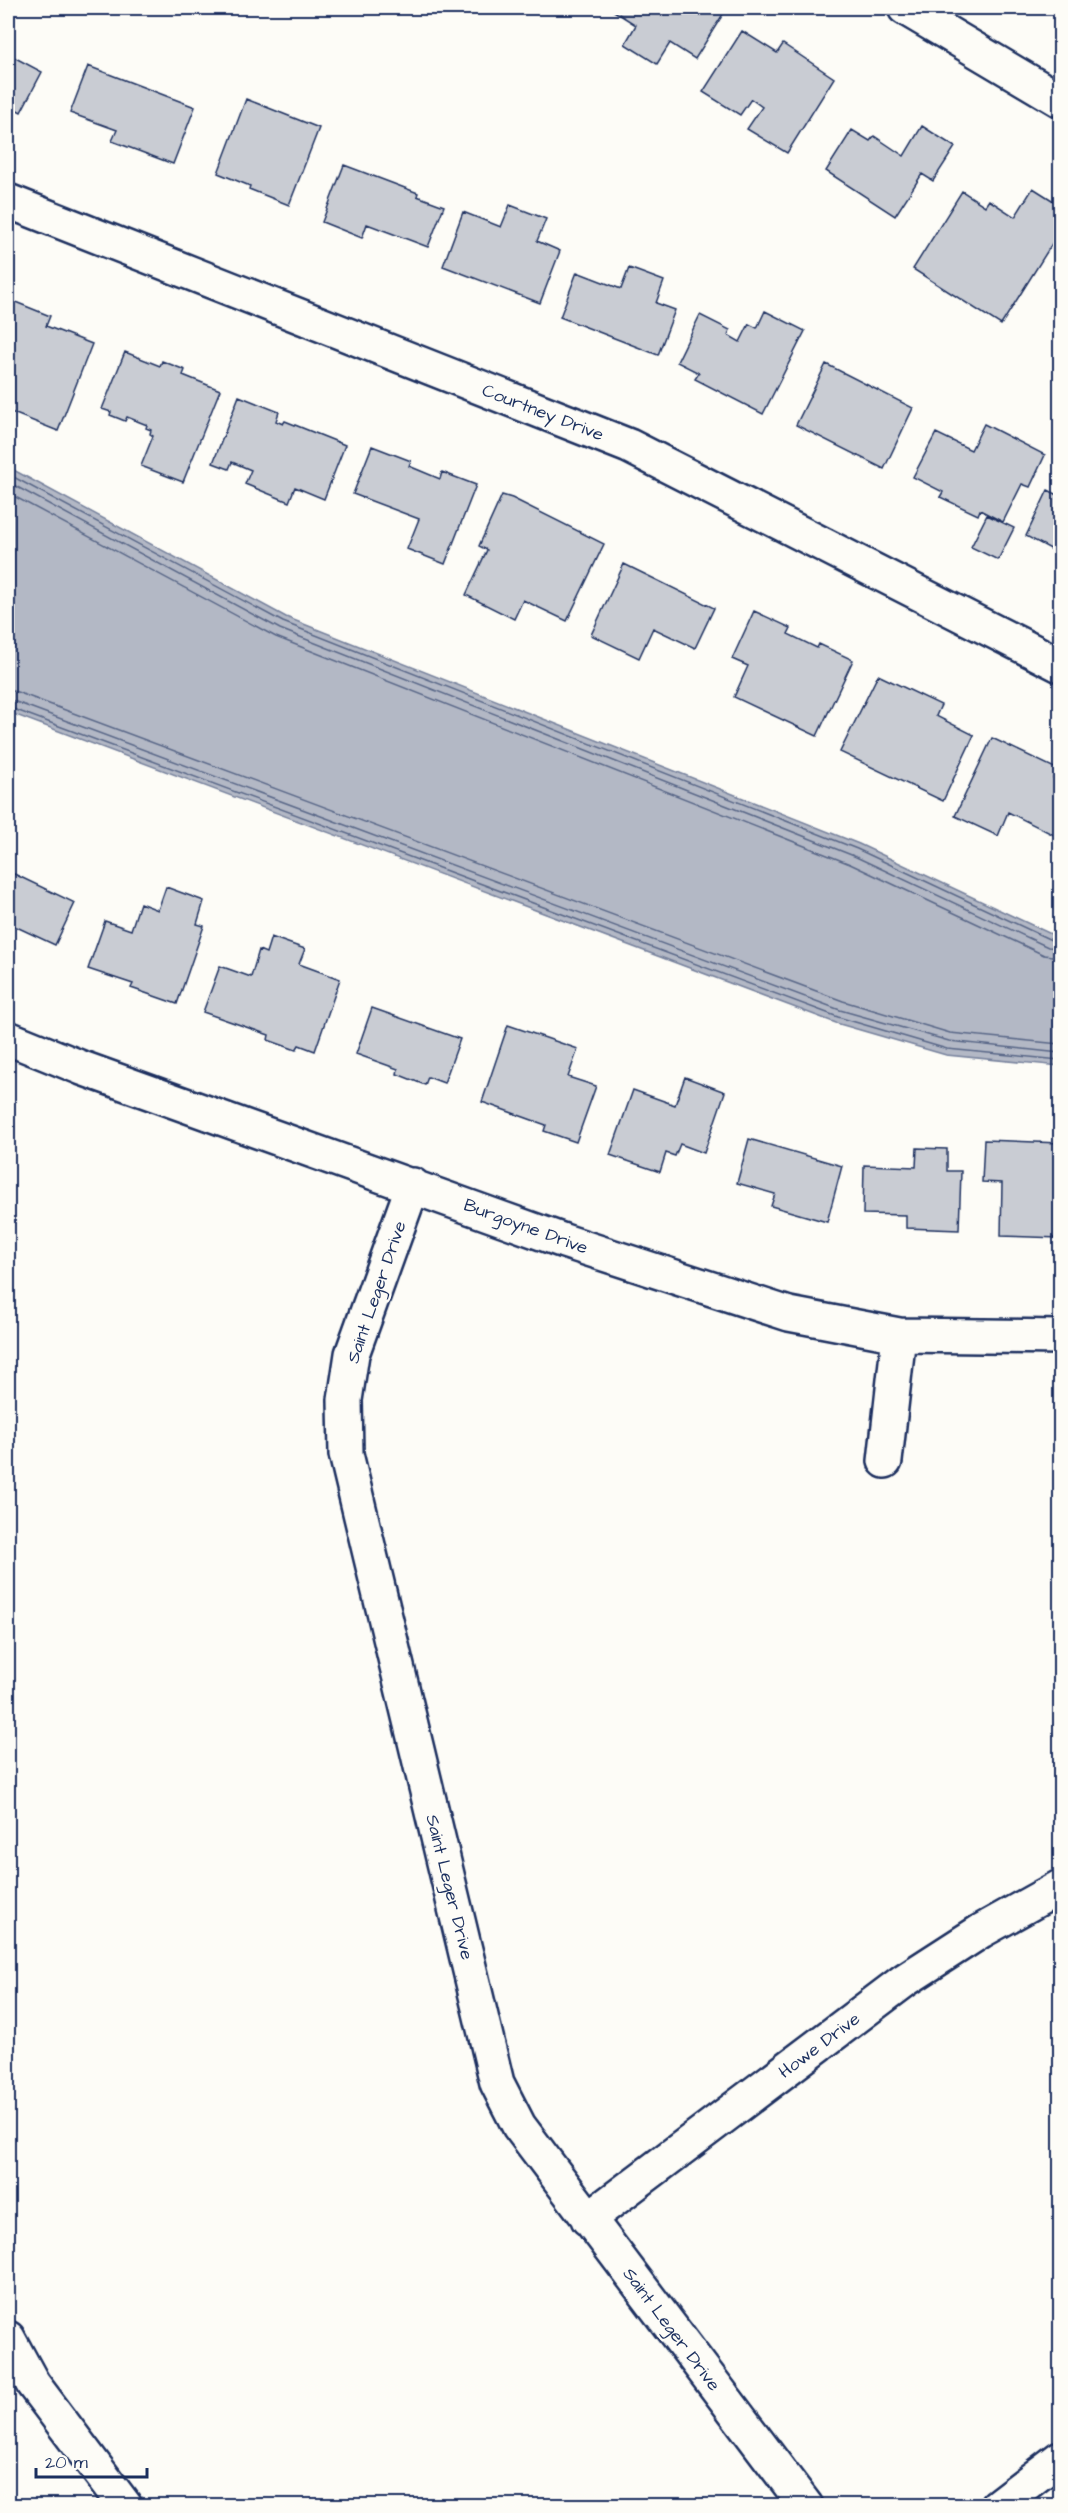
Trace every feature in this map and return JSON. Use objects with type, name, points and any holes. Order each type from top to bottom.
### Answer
[{"type":"street","points":[[905,8],[1060,100]]},
{"type":"street","name":"Courtney Drive","points":[[8,201],[629,446],[1060,664]]},
{"type":"street","name":"Burgoyne Drive","points":[[8,1038],[82,1068],[564,1241],[789,1314],[899,1335],[1060,1337]]},
{"type":"street","name":"Saint Leger Drive","points":[[413,1185],[352,1354],[345,1400],[346,1454],[497,2083],[519,2126],[806,2505]]},
{"type":"street","points":[[885,1461],[899,1335]]},
{"type":"street","name":"Howe Drive","points":[[588,2219],[905,1980],[981,1931],[1060,1887]]},
{"type":"street","points":[[8,2338],[33,2384],[125,2505]]},
{"type":"street","points":[[997,2505],[1060,2458]]},
{"type":"water","points":[[8,467],[286,617],[859,844],[1053,935],[1060,935],[1060,1066],[946,1055],[836,1023],[8,712]]},
{"type":"building","points":[[609,8],[720,8],[725,11],[695,59],[670,43],[657,64],[625,44],[636,25]]},
{"type":"building","points":[[742,31],[777,53],[783,44],[834,78],[787,153],[747,129],[762,107],[751,99],[740,115],[703,92]]},
{"type":"building","points":[[8,54],[42,72],[21,112],[8,105]]},
{"type":"building","points":[[88,66],[195,107],[173,164],[112,141],[117,130],[70,113]]},
{"type":"building","points":[[246,99],[319,128],[289,205],[249,189],[250,186],[218,173]]},
{"type":"building","points":[[922,126],[955,147],[933,181],[922,174],[895,216],[826,171],[852,130],[870,141],[874,136],[904,156]]},
{"type":"building","points":[[344,165],[418,193],[417,196],[444,206],[428,247],[367,224],[362,238],[322,222]]},
{"type":"building","points":[[1033,188],[1060,205],[1060,231],[1001,325],[913,269],[962,191],[985,206],[989,200],[1015,217]]},
{"type":"building","points":[[510,205],[546,219],[537,241],[560,251],[540,303],[443,266],[463,212],[501,227]]},
{"type":"building","points":[[629,268],[664,281],[656,303],[675,310],[658,355],[560,317],[577,272],[621,289]]},
{"type":"building","points":[[8,299],[50,316],[46,326],[92,344],[58,431],[8,411]]},
{"type":"building","points":[[765,311],[805,331],[763,414],[695,379],[699,373],[677,362],[700,315],[730,330],[728,335],[740,342],[749,324],[757,328]]},
{"type":"building","points":[[125,352],[160,366],[162,361],[185,370],[183,375],[220,390],[183,482],[141,466],[153,436],[150,434],[151,430],[146,428],[147,425],[127,417],[125,421],[102,409]]},
{"type":"building","points":[[826,364],[913,408],[884,469],[796,425]]},
{"type":"building","points":[[239,396],[279,412],[276,421],[283,424],[285,421],[345,445],[324,499],[295,487],[289,502],[245,484],[251,470],[232,462],[229,469],[213,463]]},
{"type":"building","points":[[984,424],[1045,455],[1030,487],[1022,484],[1003,522],[980,510],[978,515],[940,497],[943,492],[913,477],[936,433],[971,450]]},
{"type":"building","points":[[372,446],[411,461],[409,466],[440,479],[442,472],[476,485],[445,564],[407,549],[419,519],[353,494]]},
{"type":"building","points":[[1048,490],[1060,496],[1060,554],[1026,536]]},
{"type":"building","points":[[502,495],[604,544],[567,621],[523,600],[514,619],[466,595],[487,550],[479,546]]},
{"type":"building","points":[[987,515],[1014,528],[998,560],[971,547]]},
{"type":"building","points":[[624,564],[714,608],[695,648],[653,628],[639,658],[591,635]]},
{"type":"building","points":[[754,611],[791,628],[788,634],[817,648],[819,644],[853,660],[817,736],[734,697],[748,666],[732,659]]},
{"type":"building","points":[[878,675],[941,705],[936,716],[974,735],[943,801],[840,752]]},
{"type":"building","points":[[992,738],[1057,769],[1053,778],[1060,782],[1060,838],[1008,812],[998,836],[955,816]]},
{"type":"building","points":[[10,872],[75,903],[55,945],[8,923]]},
{"type":"building","points":[[166,887],[204,901],[197,924],[204,926],[177,1004],[131,988],[133,984],[88,969],[105,921],[131,930],[140,903],[158,910]]},
{"type":"building","points":[[271,937],[305,949],[299,964],[340,979],[315,1051],[299,1045],[296,1050],[268,1040],[269,1035],[203,1012],[220,966],[251,977],[259,950],[266,953]]},
{"type":"building","points":[[372,1008],[460,1039],[444,1083],[428,1077],[425,1085],[397,1074],[398,1069],[356,1054]]},
{"type":"building","points":[[508,1025],[578,1049],[568,1077],[596,1086],[576,1142],[544,1131],[546,1125],[482,1102]]},
{"type":"building","points":[[685,1077],[725,1092],[704,1153],[680,1144],[675,1156],[666,1153],[660,1172],[610,1155],[633,1090],[675,1105]]},
{"type":"building","points":[[749,1139],[842,1166],[827,1222],[771,1206],[775,1194],[737,1183]]},
{"type":"building","points":[[984,1140],[1060,1143],[1060,1238],[1001,1236],[1002,1183],[982,1182]]},
{"type":"building","points":[[917,1148],[947,1149],[947,1171],[961,1171],[959,1230],[906,1228],[906,1215],[863,1214],[864,1165],[916,1167]]}]
